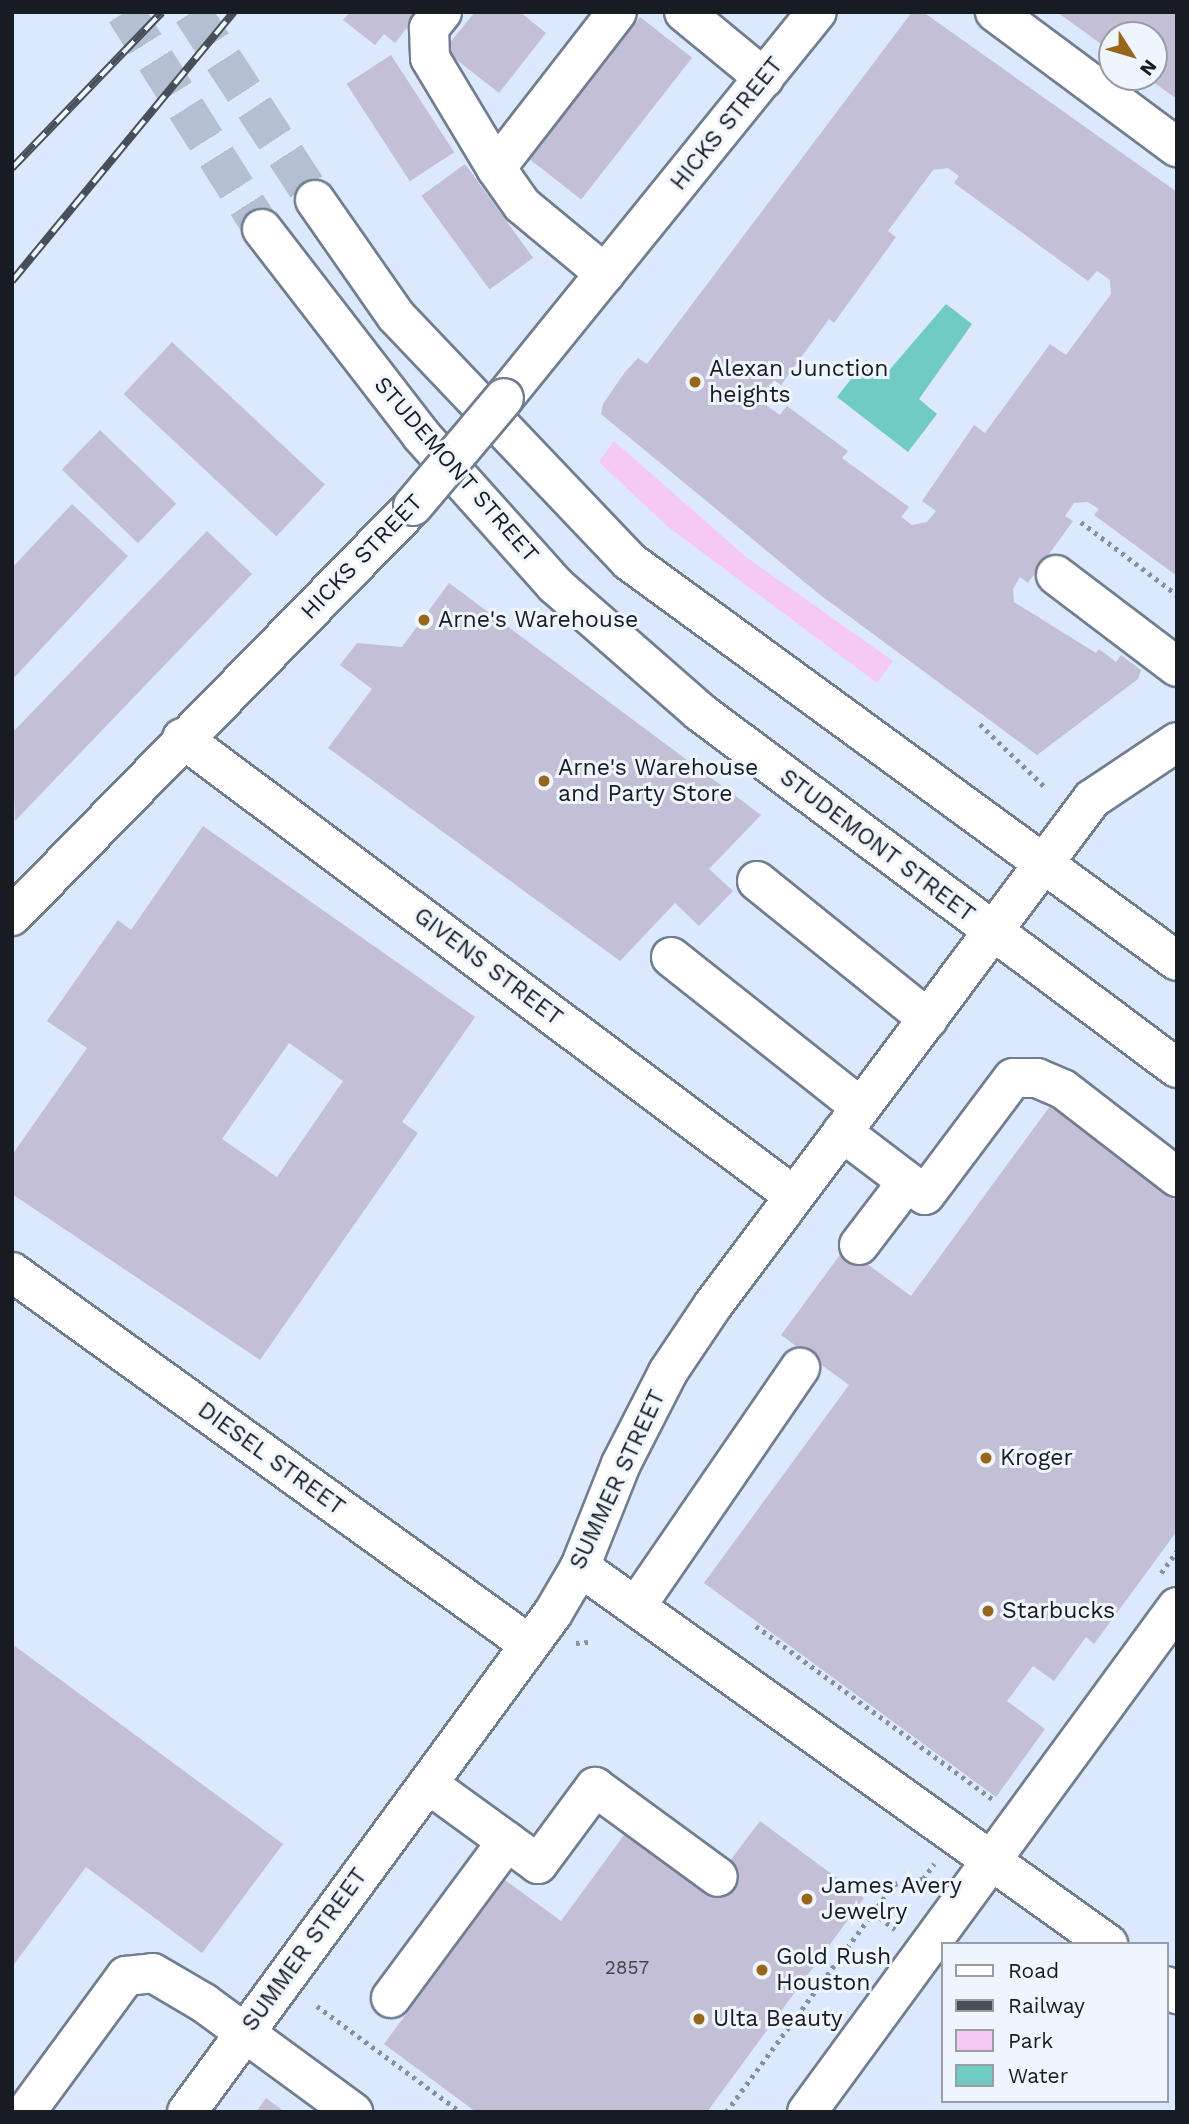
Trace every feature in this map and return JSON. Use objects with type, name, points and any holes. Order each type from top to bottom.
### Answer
[{"type":"street","points":[[442,12],[429,28],[430,58],[496,168],[523,205],[605,274]]},
{"type":"street","points":[[496,168],[617,12]]},
{"type":"street","points":[[684,12],[764,78]]},
{"type":"street","name":"HICKS STREET","points":[[12,916],[182,738],[413,506],[505,398],[817,12]]},
{"type":"street","points":[[995,12],[1177,147]]},
{"type":"street","points":[[316,200],[396,316],[629,561],[1177,961]]},
{"type":"street","name":"STUDEMONT STREET","points":[[262,229],[421,435],[555,585],[700,712],[992,933],[1177,1068]]},
{"type":"street","points":[[1056,575],[1177,667]]},
{"type":"street","name":"GIVENS STREET","points":[[182,738],[794,1196]]},
{"type":"street","name":"SUMMER STREET","points":[[187,2112],[530,1646],[580,1567],[621,1464],[668,1371],[794,1196],[1091,799],[1177,743]]},
{"type":"street","points":[[757,881],[928,1019]]},
{"type":"street","points":[[671,957],[851,1120],[907,1182],[925,1195],[1013,1078],[1037,1078],[1063,1089],[1177,1177]]},
{"type":"street","points":[[859,1245],[907,1182]]},
{"type":"street","name":"DIESEL STREET","points":[[12,1272],[530,1646]]},
{"type":"street","points":[[637,1605],[800,1368]]},
{"type":"street","points":[[580,1567],[637,1605],[1105,1942]]},
{"type":"street","points":[[807,2112],[992,1860],[1165,1596]]},
{"type":"street","points":[[428,1784],[538,1864],[595,1787],[718,1877]]},
{"type":"street","points":[[391,1998],[507,1841]]},
{"type":"street","points":[[26,2112],[126,1976],[153,1973],[244,2032],[353,2112]]},
{"type":"path","points":[[1081,522],[1177,595]]},
{"type":"path","points":[[980,724],[1044,786]]},
{"type":"path","points":[[1165,1596],[1177,1551]]},
{"type":"path","points":[[756,1626],[995,1801],[1003,1790]]},
{"type":"path","points":[[726,2112],[894,1884],[923,1879],[936,1860]]},
{"type":"path","points":[[317,2006],[461,2112]]},
{"type":"green space","points":[[614,441],[746,557],[893,661],[877,683],[667,526],[599,462]]},
{"type":"water","points":[[946,304],[972,324],[919,399],[937,414],[908,452],[837,397],[866,360],[886,374]]},
{"type":"building","points":[[350,12],[419,12],[395,43],[384,34],[375,45],[343,20]]},
{"type":"building","points":[[475,12],[520,12],[546,33],[499,93],[444,50]]},
{"type":"building","name":"Alexan Junction heights","points":[[912,12],[923,12],[1177,192],[1177,576],[1094,515],[1099,509],[1088,502],[1074,503],[1065,516],[1073,521],[1028,583],[1020,577],[1013,589],[1014,602],[1096,653],[1099,649],[1116,662],[1121,655],[1141,670],[1138,679],[1037,755],[819,594],[601,414],[603,404],[625,372],[638,358],[647,364]],"holes":[[[948,168],[959,176],[954,183],[1088,281],[1097,271],[1110,280],[1111,294],[1066,355],[1050,344],[985,433],[974,425],[922,501],[936,511],[927,522],[912,525],[901,517],[909,507],[842,458],[848,451],[787,406],[780,415],[767,406],[765,393],[774,380],[781,385],[829,319],[834,323],[896,237],[888,231],[933,170]]]},
{"type":"building","points":[[1057,12],[1177,12],[1177,99],[1166,91],[1168,91],[1168,21],[1098,21],[1098,42]]},
{"type":"building","points":[[640,17],[692,58],[581,199],[529,159]]},
{"type":"building","points":[[391,55],[454,152],[410,181],[347,84]]},
{"type":"building","points":[[465,164],[533,258],[489,290],[421,196]]},
{"type":"building","points":[[172,342],[325,485],[276,536],[124,394]]},
{"type":"building","points":[[100,430],[176,504],[138,543],[62,470]]},
{"type":"building","points":[[72,504],[128,556],[12,680],[12,568]]},
{"type":"building","points":[[207,531],[252,574],[15,821],[12,733]]},
{"type":"building","name":"Arne's Warehouse and Party Store","points":[[449,583],[761,815],[709,869],[733,891],[699,926],[675,903],[620,961],[328,748],[372,689],[340,665],[357,643],[402,647]]},
{"type":"building","points":[[203,826],[475,1017],[402,1122],[418,1133],[260,1360],[12,1194],[12,1155],[87,1048],[47,1021],[118,920],[131,930]],"holes":[[[289,1043],[343,1081],[277,1177],[222,1139]]]},
{"type":"building","name":"Kroger","points":[[1053,1102],[1177,1193],[1177,1531],[1094,1644],[1086,1637],[1054,1681],[1033,1666],[1007,1701],[1045,1729],[996,1797],[704,1583],[849,1385],[781,1335],[845,1248],[911,1296]]},
{"type":"building","points":[[12,1644],[283,1844],[202,1953],[86,1867],[12,1967]]},
{"type":"building","points":[[760,1821],[864,1898],[707,2112],[476,2112],[384,2044],[505,1880],[561,1921],[627,1831],[708,1890]]},
{"type":"building","points":[[266,2098],[285,2112],[256,2112]]},
{"type":"tunnel","points":[[125,12],[262,229]]},
{"type":"tunnel","points":[[192,12],[315,200]]},
{"type":"railway","points":[[12,168],[162,12]]},
{"type":"railway","points":[[12,281],[234,12]]},
{"type":"place","name":"Alexan Junction heights","points":[[695,382]]},
{"type":"place","name":"Arne's Warehouse","points":[[424,620]]},
{"type":"place","name":"Arne's Warehouse and Party Store","points":[[544,781]]},
{"type":"place","name":"Kroger","points":[[986,1458]]},
{"type":"place","name":"Starbucks","points":[[988,1611]]},
{"type":"place","name":"James Avery Jewelry","points":[[807,1899]]},
{"type":"place","name":"Gold Rush Houston","points":[[762,1970]]},
{"type":"place","name":"Ulta Beauty","points":[[699,2019]]}]
